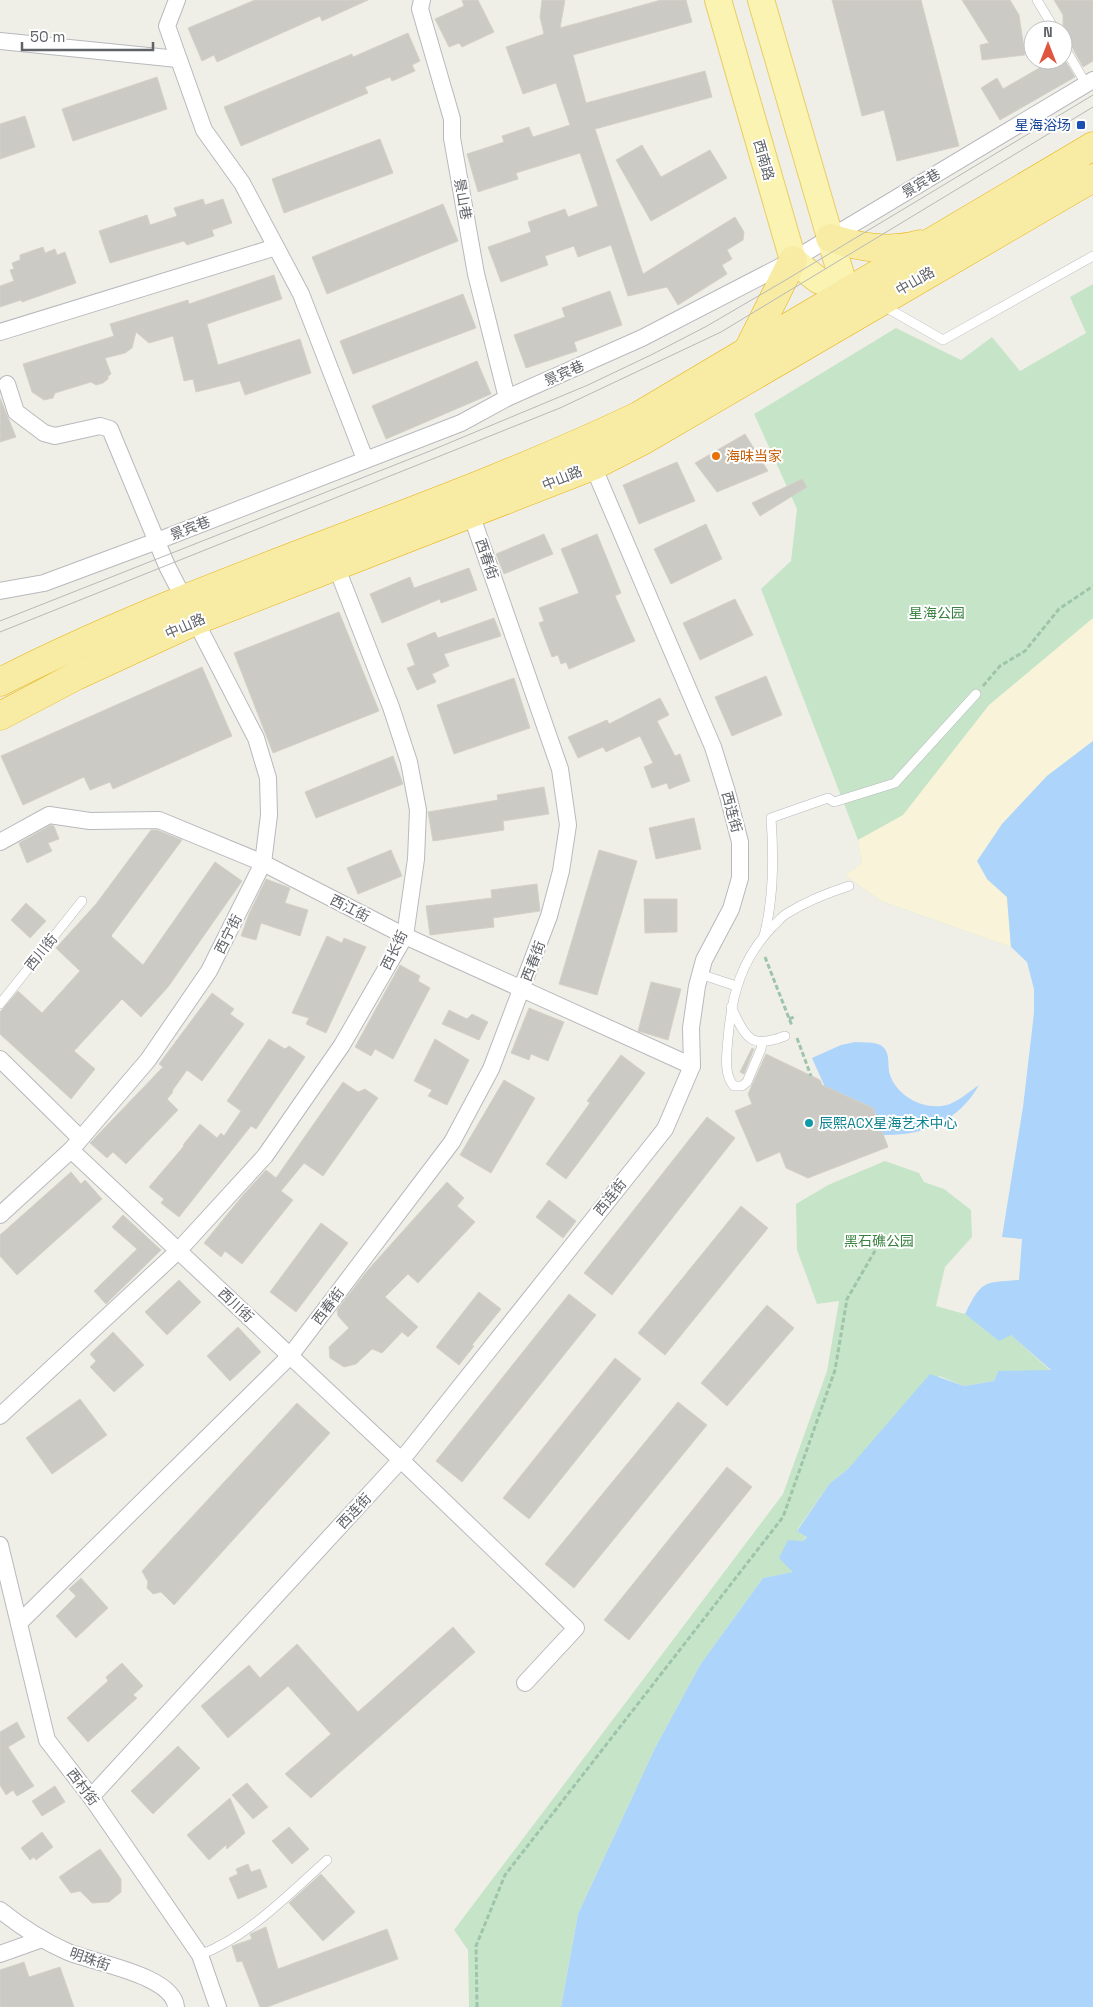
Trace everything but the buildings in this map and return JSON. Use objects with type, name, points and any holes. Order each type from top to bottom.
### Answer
[{"type":"highway","name":"中山路","points":[[0,716],[76,676],[190,610],[583,442],[638,416],[1093,146]]},
{"type":"highway","name":"中山路","points":[[0,682],[61,651],[336,566],[592,466],[644,440],[1093,178]]},
{"type":"highway","points":[[830,238],[852,245],[873,248],[914,246],[933,240]]},
{"type":"highway","points":[[748,350],[793,260]]},
{"type":"main road","name":"西南路","points":[[718,0],[793,260]]},
{"type":"main road","points":[[761,0],[846,292],[847,309],[841,325]]},
{"type":"main road","points":[[793,260],[818,280],[878,303]]},
{"type":"street","points":[[177,0],[167,26],[204,130],[242,183],[301,294],[366,460]]},
{"type":"street","name":"景山巷","points":[[422,0],[420,9],[452,119],[452,138],[476,274],[507,398]]},
{"type":"street","points":[[0,41],[178,60]]},
{"type":"street","name":"景宾巷","points":[[0,591],[44,583],[461,423],[507,398],[642,338],[793,260],[1090,82]]},
{"type":"street","points":[[0,332],[276,247]]},
{"type":"street","name":"西宁街","points":[[0,1215],[75,1144],[148,1060],[209,971],[263,863],[269,815],[268,778],[256,738],[157,541],[110,429],[100,426],[55,436],[44,433],[16,412],[7,384]]},
{"type":"street","name":"西连街","points":[[91,1797],[401,1460],[665,1129],[692,1066],[691,1028],[696,986],[704,960],[731,909],[740,878],[740,842],[713,747],[592,466]]},
{"type":"street","name":"西春街","points":[[19,1623],[290,1356],[452,1142],[492,1069],[549,916],[561,871],[568,825],[560,769],[471,514]]},
{"type":"street","name":"西长街","points":[[0,1416],[178,1251],[265,1156],[342,1045],[404,936],[416,859],[418,810],[409,762],[391,707],[336,566]]},
{"type":"street","name":"西江街","points":[[0,842],[49,815],[90,821],[159,820],[263,863],[404,936],[692,1066]]},
{"type":"street","name":"西川街","points":[[0,1059],[75,1144],[178,1251],[401,1460],[576,1628],[525,1683]]},
{"type":"street","name":"西村街","points":[[0,1545],[47,1740],[91,1797],[200,1955],[218,2007]]},
{"type":"street","name":"明珠街","points":[[0,1910],[22,1928],[69,1952],[152,1980],[167,1989],[175,2000],[176,2007]]},
{"type":"street","points":[[0,1954],[42,1939]]},
{"type":"lane","points":[[1037,0],[1049,20]]},
{"type":"lane","points":[[1073,58],[1090,82]]},
{"type":"lane","points":[[878,303],[943,340],[1093,256]]},
{"type":"lane","points":[[761,939],[770,906],[774,854],[772,818],[828,798],[834,802],[895,783],[976,694]]},
{"type":"lane","points":[[762,1043],[747,1082],[742,1086],[734,1086],[730,1082],[728,1071],[731,1007],[736,986],[749,957],[761,939],[785,915],[828,893],[849,886]]},
{"type":"lane","name":"西川街","points":[[0,1004],[82,901]]},
{"type":"lane","points":[[700,974],[736,986]]},
{"type":"lane","points":[[731,1007],[743,1031],[752,1040],[762,1043],[785,1036]]},
{"type":"lane","points":[[200,1955],[221,1947],[274,1908],[327,1860]]},
{"type":"path","points":[[976,694],[1000,666],[1025,651],[1059,609],[1093,586]]},
{"type":"path","points":[[761,939],[811,1076]]},
{"type":"path","points":[[789,1019],[796,1016]]},
{"type":"path","points":[[476,2007],[476,1946],[505,1875],[783,1516],[835,1370],[847,1299],[876,1249]]},
{"type":"green space","name":"星海公园","points":[[1093,284],[1093,741],[1047,776],[1002,824],[1011,947],[881,901],[845,875],[862,863],[858,840],[761,589],[791,561],[797,509],[754,414],[896,328],[961,360],[992,337],[1020,371],[1086,333],[1070,297]]},
{"type":"green space","name":"黑石礁公园","points":[[885,1161],[919,1173],[924,1182],[944,1189],[971,1210],[972,1237],[945,1267],[936,1306],[965,1314],[980,1325],[1011,1335],[1051,1371],[998,1371],[994,1381],[964,1386],[939,1376],[848,1469],[830,1483],[797,1530],[807,1536],[803,1541],[794,1572],[763,1578],[700,1665],[655,1748],[578,1914],[561,2007],[469,2007],[468,1950],[454,1930],[783,1494],[827,1371],[839,1301],[817,1304],[797,1250],[796,1204],[828,1185]]},
{"type":"sand","points":[[1093,618],[1093,741],[1047,776],[1002,824],[987,879],[1007,897],[1011,947],[881,901],[845,875],[862,863],[858,840],[903,815],[989,705]]},
{"type":"water","points":[[1093,741],[1093,2007],[561,2007],[578,1914],[655,1748],[700,1665],[763,1578],[793,1572],[779,1558],[788,1540],[803,1541],[807,1537],[797,1531],[830,1483],[848,1469],[930,1374],[964,1386],[994,1381],[998,1371],[1051,1370],[1011,1335],[999,1341],[965,1314],[980,1289],[985,1285],[1019,1280],[1022,1239],[1002,1237],[1023,1107],[1034,1013],[1034,989],[1027,962],[1011,947],[1007,897],[987,879],[977,861],[1002,824],[1047,776]]},
{"type":"water","points":[[855,1042],[879,1044],[885,1049],[888,1056],[890,1075],[894,1083],[906,1096],[914,1101],[932,1106],[950,1104],[979,1085],[971,1098],[961,1108],[938,1124],[912,1133],[883,1135],[873,1108],[825,1087],[812,1058],[841,1045]]},
{"type":"tram line","points":[[0,621],[425,453],[588,385],[653,354],[707,326],[784,281],[1093,95]]},
{"type":"tram line","points":[[0,632],[560,408],[721,332],[1093,107]]},
{"type":"place","name":"星海浴场","points":[[1081,125]]},
{"type":"place","name":"海味当家","points":[[716,456]]},
{"type":"place","name":"辰熙ACX星海艺术中心","points":[[809,1123]]}]
